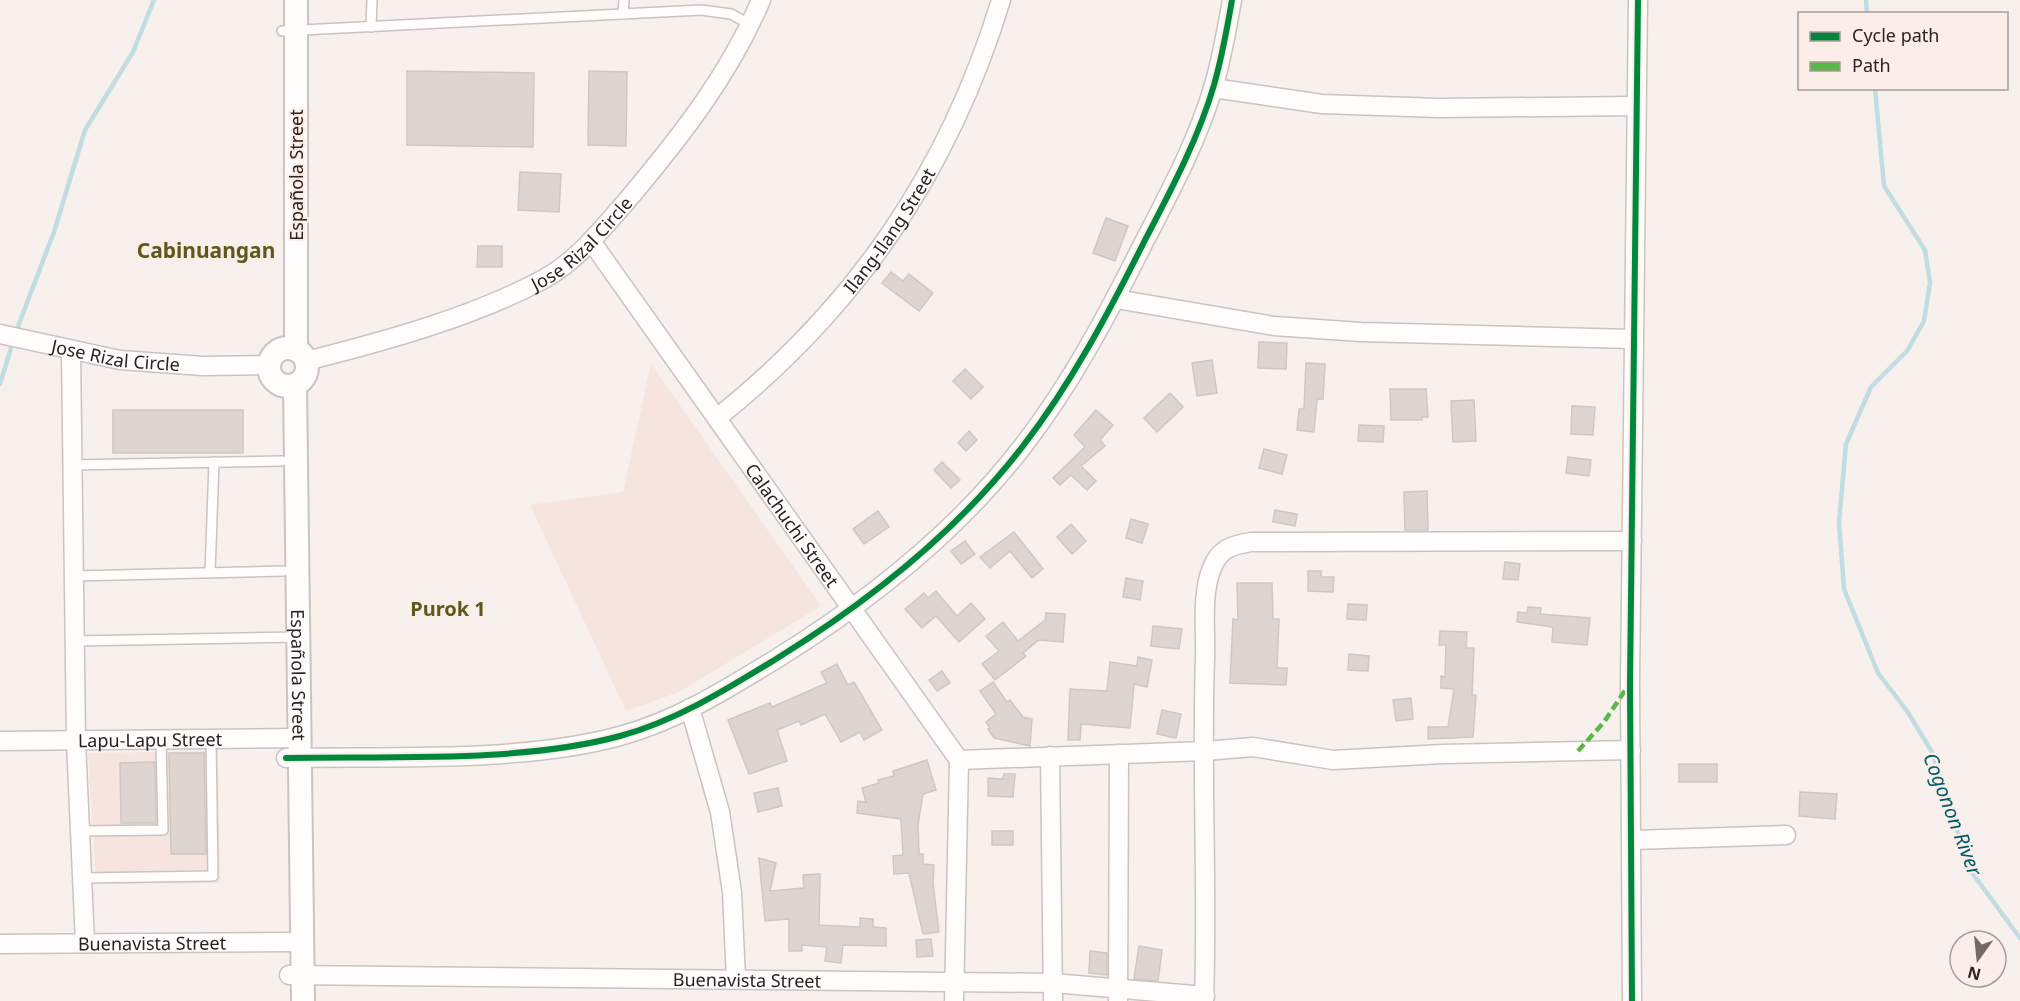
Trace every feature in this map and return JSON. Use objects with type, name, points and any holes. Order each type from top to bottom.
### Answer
[{"type":"street","name":"Española Street","points":[[283,0],[289,31],[288,357]]},
{"type":"street","name":"Española Street","points":[[289,31],[297,0]]},
{"type":"street","name":"Jose Rizal Circle","points":[[0,334],[70,351],[170,365],[288,357],[414,330],[512,294],[543,279],[568,263],[591,241],[676,142],[704,104],[751,25],[761,0]]},
{"type":"street","name":"Ilang-Ilang Street","points":[[717,418],[765,380],[793,353],[887,242],[913,201],[951,130],[1001,0]]},
{"type":"street","name":"Lapu-Lapu Street","points":[[0,741],[211,739],[293,748],[475,754],[577,745],[620,736],[690,708],[784,654],[851,608],[926,549],[990,485],[1024,446],[1055,401],[1116,298],[1187,152],[1213,88],[1232,0]]},
{"type":"street","points":[[1632,1001],[1633,339],[1638,0]]},
{"type":"street","points":[[1213,88],[1322,104],[1439,108],[1636,106]]},
{"type":"street","name":"Calachuchi Street","points":[[591,241],[959,759]]},
{"type":"street","points":[[1116,298],[1274,326],[1361,333],[1633,339]]},
{"type":"street","points":[[70,351],[75,741],[85,943]]},
{"type":"street","points":[[288,357],[304,377],[288,385],[272,377],[288,357]]},
{"type":"street","name":"Española Street","points":[[288,385],[282,461],[284,571],[292,637]]},
{"type":"street","name":"Española Street","points":[[288,385],[295,942],[296,975],[303,1001]]},
{"type":"street","points":[[1205,999],[1204,687],[1207,589],[1211,569],[1218,555],[1230,546],[1251,542],[1632,541]]},
{"type":"street","points":[[690,708],[720,812],[732,892],[736,979]]},
{"type":"street","points":[[954,1001],[959,759],[1205,751],[1253,747],[1333,760],[1443,754],[1631,750]]},
{"type":"street","points":[[1118,994],[1119,754]]},
{"type":"street","points":[[1050,756],[1053,1001]]},
{"type":"street","points":[[1633,840],[1786,836]]},
{"type":"street","name":"Buenavista Street","points":[[0,944],[295,942]]},
{"type":"street","name":"Española Street","points":[[289,1001],[296,975]]},
{"type":"street","name":"Buenavista Street","points":[[296,975],[1053,982],[1118,994],[1205,999]]},
{"type":"lane","points":[[371,27],[372,0]]},
{"type":"lane","points":[[623,14],[624,0]]},
{"type":"lane","points":[[289,31],[717,11],[751,25]]},
{"type":"lane","points":[[72,465],[282,461]]},
{"type":"lane","points":[[210,573],[214,462]]},
{"type":"lane","points":[[74,576],[284,571]]},
{"type":"lane","points":[[74,641],[292,637]]},
{"type":"lane","points":[[82,878],[213,876],[211,739]]},
{"type":"lane","points":[[80,831],[163,830],[161,740]]},
{"type":"shaded area","points":[[651,364],[821,606],[679,692],[626,711],[530,505],[623,492]]},
{"type":"shaded area","points":[[218,751],[220,883],[96,884],[88,753]]},
{"type":"building","points":[[407,71],[534,73],[533,147],[407,145]]},
{"type":"building","points":[[589,71],[627,72],[626,146],[588,145]]},
{"type":"building","points":[[520,172],[561,174],[559,212],[518,210]]},
{"type":"building","points":[[1106,218],[1128,226],[1115,261],[1093,253]]},
{"type":"building","points":[[478,246],[502,246],[502,267],[477,267]]},
{"type":"building","points":[[891,272],[903,281],[909,274],[933,293],[919,311],[882,283]]},
{"type":"building","points":[[1259,342],[1287,343],[1286,369],[1258,368]]},
{"type":"building","points":[[1212,360],[1217,393],[1197,396],[1192,363]]},
{"type":"building","points":[[1306,363],[1325,364],[1323,399],[1317,399],[1314,432],[1297,430],[1299,409],[1304,409]]},
{"type":"building","points":[[965,369],[983,387],[971,399],[953,381]]},
{"type":"building","points":[[1390,389],[1426,389],[1428,417],[1422,417],[1422,420],[1391,420]]},
{"type":"building","points":[[1170,393],[1183,407],[1157,432],[1144,418]]},
{"type":"building","points":[[1474,400],[1476,441],[1453,442],[1451,401]]},
{"type":"building","points":[[1572,406],[1595,407],[1593,435],[1571,434]]},
{"type":"building","points":[[113,410],[243,410],[243,453],[113,453]]},
{"type":"building","points":[[1096,410],[1113,425],[1100,440],[1105,446],[1081,466],[1096,481],[1087,490],[1071,475],[1060,485],[1053,478],[1085,447],[1074,435]]},
{"type":"building","points":[[1359,425],[1384,426],[1383,442],[1358,441]]},
{"type":"building","points":[[969,431],[977,440],[966,451],[958,443]]},
{"type":"building","points":[[1264,449],[1287,455],[1282,474],[1259,468]]},
{"type":"building","points":[[1568,457],[1591,460],[1589,476],[1566,473]]},
{"type":"building","points":[[942,462],[960,480],[951,488],[934,470]]},
{"type":"building","points":[[1427,491],[1428,530],[1405,530],[1404,492]]},
{"type":"building","points":[[1275,510],[1297,514],[1295,526],[1273,522]]},
{"type":"building","points":[[878,511],[889,527],[864,544],[853,529]]},
{"type":"building","points":[[1131,519],[1148,524],[1142,543],[1126,538]]},
{"type":"building","points":[[1071,524],[1086,541],[1072,554],[1057,537]]},
{"type":"building","points":[[1014,532],[1043,569],[1032,578],[1010,551],[990,568],[980,557]]},
{"type":"building","points":[[965,541],[975,554],[961,564],[951,551]]},
{"type":"building","points":[[1505,562],[1520,564],[1518,580],[1503,579]]},
{"type":"building","points":[[1308,571],[1321,571],[1321,577],[1334,577],[1333,592],[1308,591]]},
{"type":"building","points":[[1126,578],[1143,581],[1140,600],[1123,597]]},
{"type":"building","points":[[1237,583],[1272,583],[1273,619],[1279,619],[1277,668],[1287,668],[1286,685],[1230,683],[1233,619],[1238,620]]},
{"type":"building","points":[[936,591],[957,616],[971,603],[985,619],[959,642],[936,616],[922,628],[905,609],[924,593],[928,598]]},
{"type":"building","points":[[1348,604],[1367,605],[1366,620],[1347,619]]},
{"type":"building","points":[[1528,607],[1541,608],[1540,614],[1590,618],[1587,645],[1552,642],[1553,627],[1517,622],[1518,612],[1527,613]]},
{"type":"building","points":[[1046,613],[1065,614],[1063,642],[1039,640],[1023,653],[1026,656],[995,680],[982,664],[999,651],[986,636],[1003,622],[1018,641],[1045,620]]},
{"type":"building","points":[[1153,626],[1182,629],[1179,649],[1151,646]]},
{"type":"building","points":[[1440,631],[1467,632],[1466,648],[1474,648],[1472,695],[1476,695],[1473,737],[1428,739],[1428,727],[1448,727],[1454,689],[1441,688],[1441,676],[1445,677],[1446,645],[1439,645]]},
{"type":"building","points":[[1349,654],[1369,656],[1368,671],[1348,670]]},
{"type":"building","points":[[1138,657],[1152,660],[1147,687],[1134,684],[1130,728],[1081,724],[1080,740],[1068,740],[1070,689],[1107,691],[1110,662],[1137,666]]},
{"type":"building","points":[[837,664],[848,685],[854,682],[882,730],[864,740],[860,732],[841,742],[825,714],[801,725],[799,721],[777,730],[787,761],[749,774],[728,720],[770,703],[772,707],[827,683],[821,672]]},
{"type":"building","points":[[942,671],[950,683],[937,691],[929,680]]},
{"type":"building","points":[[993,682],[1007,702],[1010,700],[1023,717],[1032,719],[1030,746],[994,738],[988,729],[990,728],[986,722],[996,714],[980,691]]},
{"type":"building","points":[[1411,698],[1413,719],[1396,721],[1393,700]]},
{"type":"building","points":[[1162,710],[1181,714],[1176,738],[1157,734]]},
{"type":"building","points":[[169,753],[204,753],[206,854],[171,854]]},
{"type":"building","points":[[927,760],[936,790],[923,794],[918,825],[919,854],[923,854],[923,864],[934,865],[933,883],[939,932],[923,934],[909,873],[894,874],[893,856],[903,855],[901,819],[857,813],[858,801],[866,802],[862,788],[879,783],[878,780],[894,776],[893,771]]},
{"type":"building","points":[[155,762],[156,823],[121,823],[120,763]]},
{"type":"building","points":[[1679,764],[1717,764],[1717,782],[1679,782]]},
{"type":"building","points":[[1004,774],[1015,774],[1013,797],[988,796],[988,778],[1003,779]]},
{"type":"building","points":[[778,788],[782,806],[758,812],[754,793]]},
{"type":"building","points":[[1800,792],[1837,794],[1835,819],[1799,816]]},
{"type":"building","points":[[992,831],[1013,831],[1013,845],[992,845]]},
{"type":"building","points":[[759,858],[776,863],[770,891],[804,888],[803,875],[820,874],[819,925],[860,927],[860,918],[873,919],[873,927],[886,928],[886,946],[843,945],[841,963],[825,961],[827,947],[802,945],[802,951],[789,951],[789,919],[765,921]]},
{"type":"building","points":[[931,939],[933,956],[917,957],[916,940]]},
{"type":"building","points":[[1139,946],[1162,950],[1158,981],[1134,979]]},
{"type":"building","points":[[1090,951],[1107,953],[1107,975],[1089,973]]},
{"type":"waterway","points":[[17,329],[54,232],[85,130],[133,52],[154,0]]},
{"type":"waterway","name":"Cogonon River","points":[[1866,0],[1867,12]]},
{"type":"waterway","name":"Cogonon River","points":[[1875,90],[1884,186],[1925,250],[1930,283],[1924,321],[1907,351],[1871,387],[1846,444],[1839,522],[1844,589],[1878,673],[1907,711],[1932,752],[1970,870],[2020,938]]},
{"type":"waterway","points":[[0,384],[11,348]]},
{"type":"marked path","points":[[1578,751],[1604,722],[1628,686]]},
{"type":"cycle path","points":[[286,758],[454,756],[541,751],[581,745],[641,730],[720,693],[810,637],[877,589],[940,536],[997,478],[1041,422],[1073,373],[1116,296],[1191,146],[1214,85],[1232,0]]},
{"type":"cycle path","points":[[1632,1001],[1630,683],[1638,0]]},
{"type":"district","name":"Cabinuangan","points":[[206,250]]},
{"type":"district","name":"Purok 1","points":[[448,608]]}]
